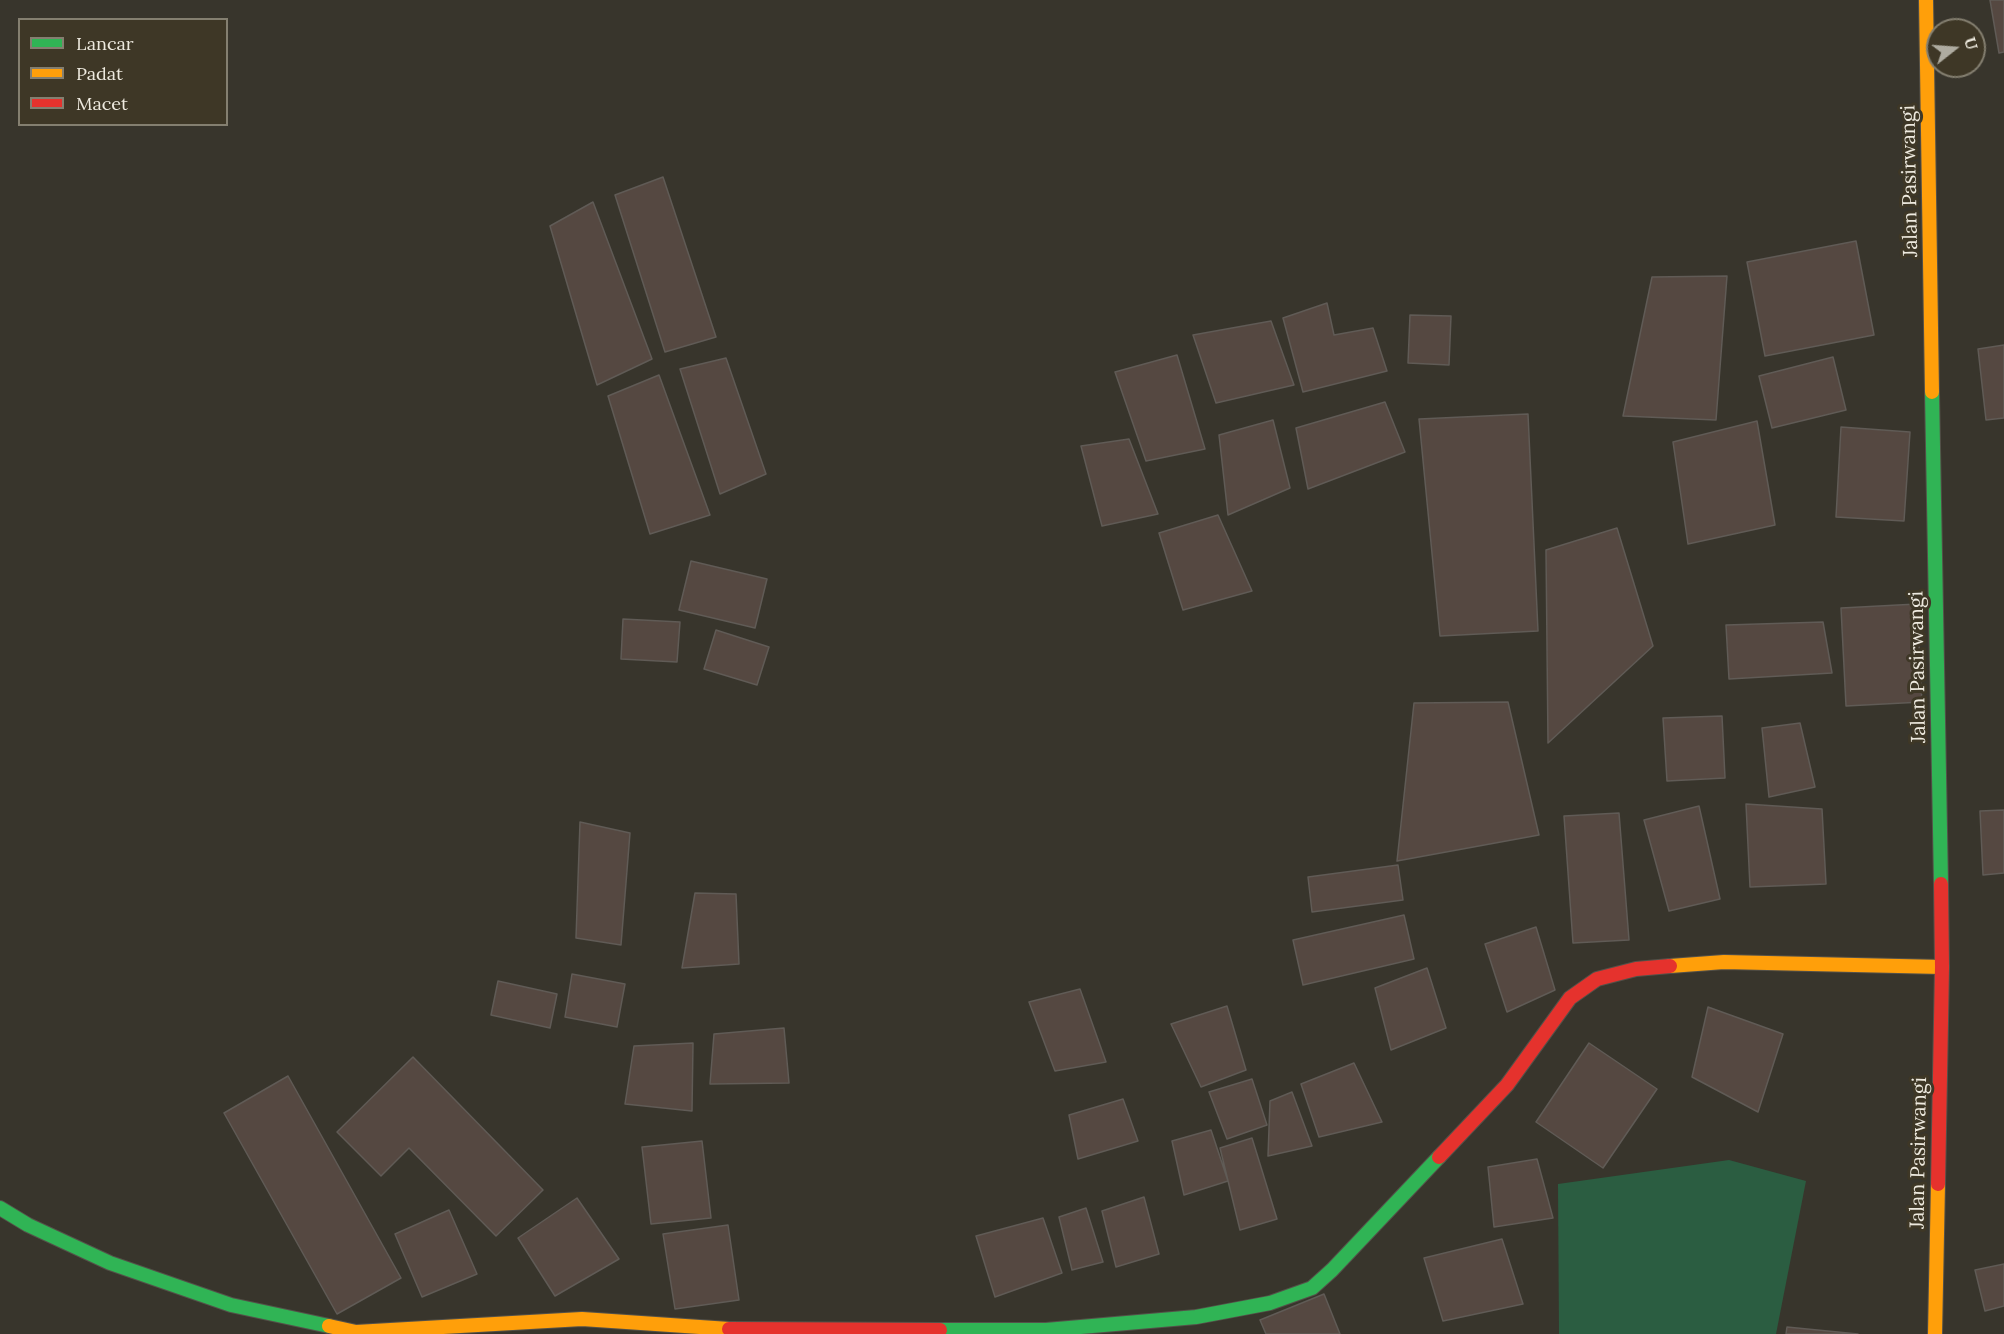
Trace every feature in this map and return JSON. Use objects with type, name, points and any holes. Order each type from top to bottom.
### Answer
[{"type":"street","name":"Jalan Pasirwangi","points":[[1926,0],[1942,967],[1935,1334]]},
{"type":"street","points":[[0,1208],[28,1225],[110,1263],[198,1294],[231,1305],[356,1332],[582,1319],[739,1330],[1046,1330],[1196,1317],[1270,1303],[1312,1288],[1332,1270],[1507,1085],[1570,998],[1598,980],[1636,969],[1724,962],[1942,967]]},
{"type":"green space","points":[[1729,1160],[1806,1181],[1776,1334],[1559,1334],[1558,1184]]},
{"type":"building","points":[[1990,0],[2004,0],[2004,52],[1999,53]]},
{"type":"building","points":[[663,177],[716,337],[665,352],[615,195]]},
{"type":"building","points":[[593,202],[652,359],[597,385],[550,226]]},
{"type":"building","points":[[1856,241],[1874,335],[1765,356],[1747,262]]},
{"type":"building","points":[[1727,276],[1716,420],[1623,416],[1652,277]]},
{"type":"building","points":[[1327,303],[1334,335],[1373,328],[1387,371],[1303,392],[1283,318]]},
{"type":"building","points":[[1410,315],[1451,316],[1449,365],[1408,363]]},
{"type":"building","points":[[1271,321],[1294,385],[1216,403],[1193,335]]},
{"type":"building","points":[[2004,345],[2004,418],[1986,420],[1978,349]]},
{"type":"building","points":[[1177,355],[1205,449],[1146,461],[1115,372]]},
{"type":"building","points":[[1833,357],[1846,410],[1772,428],[1759,376]]},
{"type":"building","points":[[726,358],[766,474],[720,494],[680,369]]},
{"type":"building","points":[[659,375],[710,515],[650,534],[608,396]]},
{"type":"building","points":[[1385,402],[1405,452],[1308,489],[1296,428]]},
{"type":"building","points":[[1528,414],[1538,631],[1440,636],[1419,419]]},
{"type":"building","points":[[1273,420],[1290,488],[1228,515],[1219,435]]},
{"type":"building","points":[[1757,421],[1775,525],[1688,544],[1673,442]]},
{"type":"building","points":[[1841,427],[1910,432],[1904,521],[1836,517]]},
{"type":"building","points":[[1129,439],[1158,514],[1102,526],[1081,446]]},
{"type":"building","points":[[1218,515],[1252,591],[1183,610],[1159,533]]},
{"type":"building","points":[[1617,528],[1653,646],[1548,743],[1546,550]]},
{"type":"building","points":[[691,561],[767,579],[755,628],[679,610]]},
{"type":"building","points":[[1917,604],[1922,702],[1846,706],[1841,608]]},
{"type":"building","points":[[623,619],[680,622],[677,662],[621,659]]},
{"type":"building","points":[[1823,622],[1832,673],[1729,679],[1726,625]]},
{"type":"building","points":[[716,630],[769,647],[757,685],[704,669]]},
{"type":"building","points":[[1508,702],[1539,835],[1397,861],[1414,703]]},
{"type":"building","points":[[1722,716],[1725,778],[1667,781],[1663,718]]},
{"type":"building","points":[[1800,723],[1815,787],[1769,797],[1762,728]]},
{"type":"building","points":[[1746,804],[1822,809],[1826,884],[1750,887]]},
{"type":"building","points":[[1699,806],[1720,899],[1669,911],[1644,820]]},
{"type":"building","points":[[2004,810],[2004,873],[1983,875],[1980,811]]},
{"type":"building","points":[[1619,813],[1629,940],[1573,943],[1564,816]]},
{"type":"building","points":[[580,822],[630,833],[621,945],[576,938]]},
{"type":"building","points":[[1398,865],[1403,900],[1312,912],[1308,877]]},
{"type":"building","points":[[695,893],[736,894],[739,964],[682,968]]},
{"type":"building","points":[[1404,915],[1414,959],[1303,985],[1293,940]]},
{"type":"building","points":[[1536,927],[1555,990],[1507,1012],[1485,944]]},
{"type":"building","points":[[1427,968],[1446,1028],[1391,1050],[1375,988]]},
{"type":"building","points":[[572,974],[625,984],[617,1027],[565,1017]]},
{"type":"building","points":[[498,981],[557,994],[550,1028],[491,1015]]},
{"type":"building","points":[[1080,989],[1106,1062],[1055,1071],[1029,1002]]},
{"type":"building","points":[[1227,1006],[1246,1070],[1201,1087],[1171,1024]]},
{"type":"building","points":[[1708,1007],[1783,1034],[1758,1112],[1692,1077]]},
{"type":"building","points":[[784,1028],[789,1083],[710,1084],[714,1034]]},
{"type":"building","points":[[693,1043],[692,1111],[625,1104],[634,1046]]},
{"type":"building","points":[[1589,1043],[1657,1089],[1603,1168],[1536,1122]]},
{"type":"building","points":[[413,1057],[543,1190],[496,1236],[409,1148],[381,1176],[337,1132]]},
{"type":"building","points":[[1354,1063],[1382,1122],[1319,1137],[1301,1084]]},
{"type":"building","points":[[288,1076],[401,1278],[337,1314],[224,1113]]},
{"type":"building","points":[[1252,1079],[1267,1125],[1227,1139],[1209,1092]]},
{"type":"building","points":[[1292,1092],[1312,1146],[1268,1156],[1270,1101]]},
{"type":"building","points":[[1123,1099],[1138,1141],[1078,1159],[1069,1115]]},
{"type":"building","points":[[1211,1130],[1228,1181],[1184,1195],[1172,1141]]},
{"type":"building","points":[[1252,1138],[1277,1219],[1240,1230],[1220,1148]]},
{"type":"building","points":[[702,1141],[711,1218],[651,1224],[642,1147]]},
{"type":"building","points":[[1537,1159],[1553,1218],[1494,1227],[1488,1167]]},
{"type":"building","points":[[1144,1197],[1159,1254],[1116,1267],[1102,1211]]},
{"type":"building","points":[[577,1198],[619,1259],[555,1296],[518,1238]]},
{"type":"building","points":[[1086,1208],[1103,1262],[1072,1270],[1059,1217]]},
{"type":"building","points":[[449,1210],[477,1274],[422,1297],[395,1234]]},
{"type":"building","points":[[1043,1218],[1062,1273],[995,1297],[976,1236]]},
{"type":"building","points":[[728,1225],[739,1300],[675,1309],[663,1234]]},
{"type":"building","points":[[1502,1239],[1523,1304],[1443,1321],[1424,1258]]},
{"type":"building","points":[[2004,1264],[2004,1306],[1985,1311],[1975,1270]]},
{"type":"building","points":[[1324,1294],[1340,1334],[1266,1334],[1260,1320]]},
{"type":"building","points":[[1787,1327],[1858,1334],[1786,1334]]},
{"type":"traffic: fast","points":[[1932,392],[1941,884]]},
{"type":"traffic: fast","points":[[940,1330],[1046,1330],[1196,1317],[1270,1303],[1312,1288],[1332,1270],[1439,1157]]},
{"type":"traffic: fast","points":[[0,1208],[28,1225],[110,1263],[231,1305],[329,1326]]},
{"type":"traffic: slow","points":[[1926,0],[1932,392]]},
{"type":"traffic: slow","points":[[1670,966],[1724,962],[1942,967]]},
{"type":"traffic: slow","points":[[1935,1334],[1938,1184]]},
{"type":"traffic: slow","points":[[329,1326],[356,1332],[582,1319],[729,1329]]},
{"type":"traffic: jam","points":[[1938,1184],[1942,967],[1941,884]]},
{"type":"traffic: jam","points":[[1439,1157],[1507,1085],[1570,998],[1597,979],[1636,969],[1670,966]]},
{"type":"traffic: jam","points":[[729,1329],[940,1330]]}]
